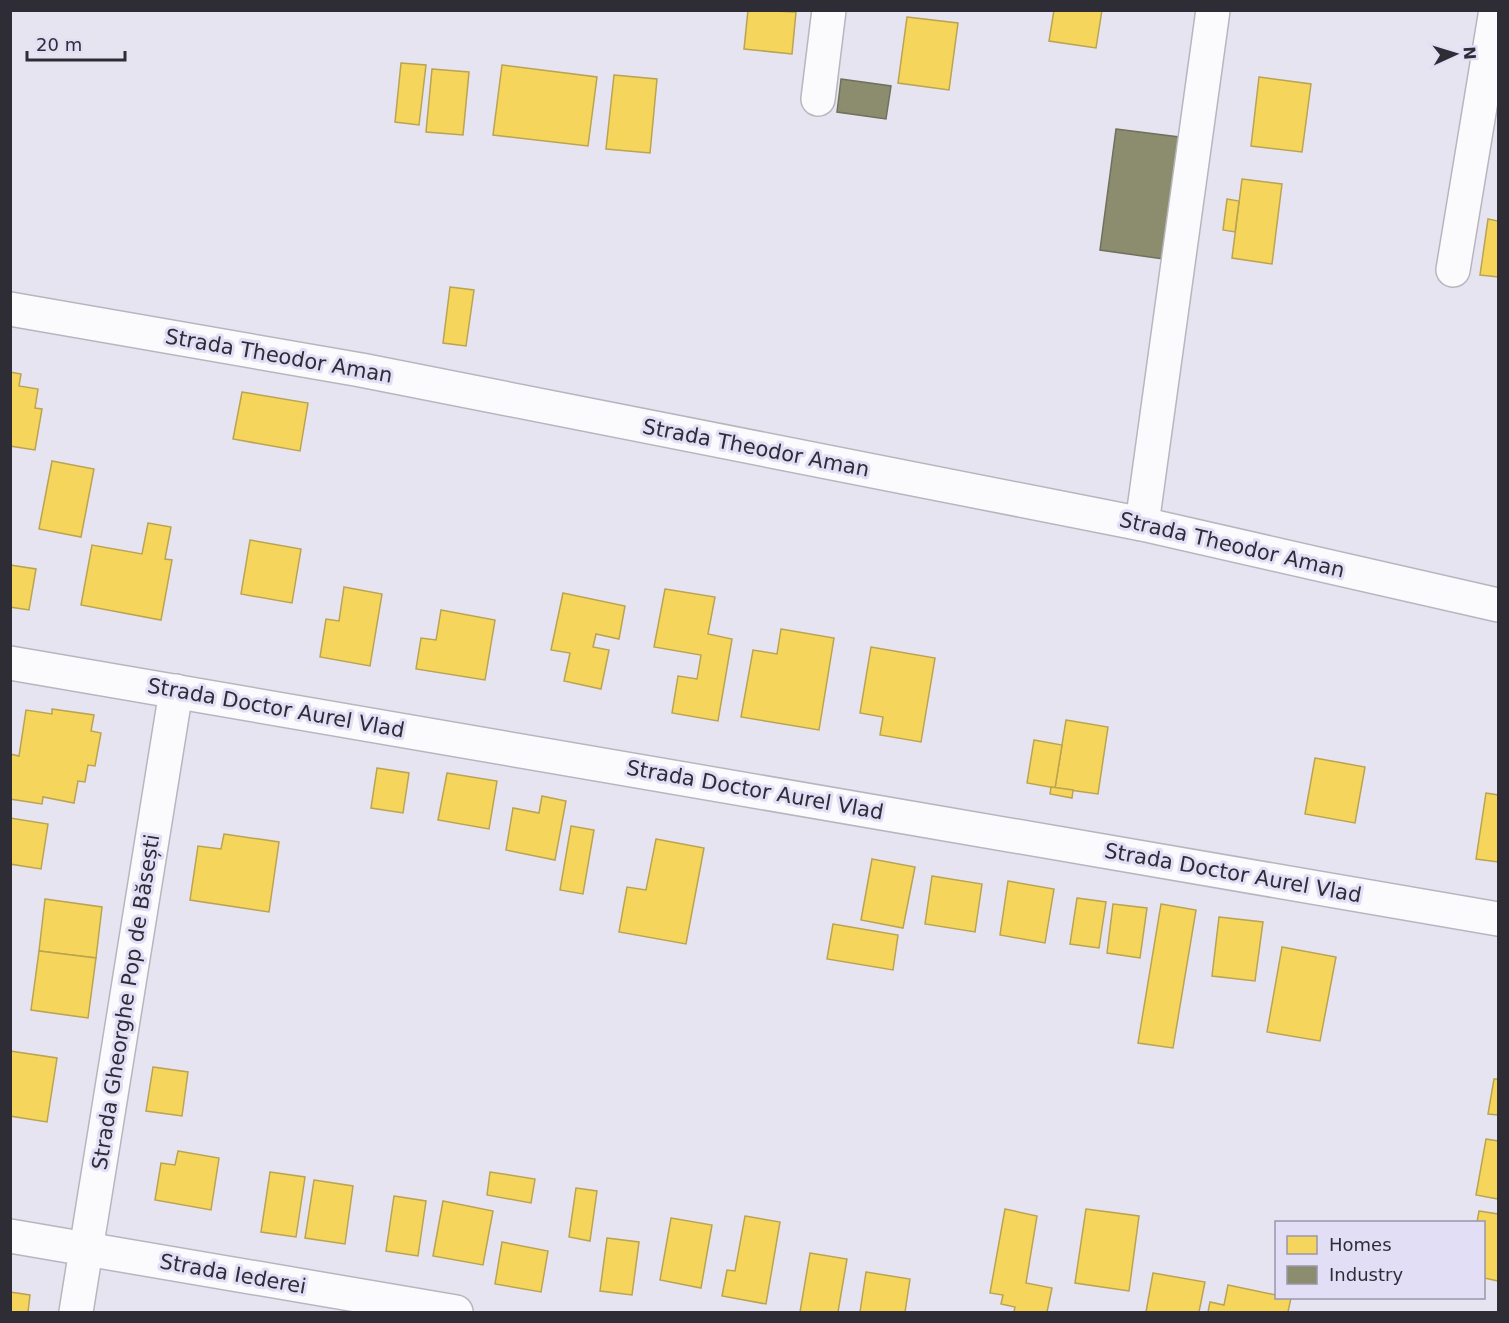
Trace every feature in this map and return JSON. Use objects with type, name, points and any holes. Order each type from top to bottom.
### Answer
[{"type":"street","points":[[818,99],[829,10]]},
{"type":"street","points":[[1142,524],[1213,10]]},
{"type":"street","points":[[1453,270],[1496,10]]},
{"type":"street","name":"Strada Theodor Aman","points":[[10,309],[362,370],[1142,524],[1498,605]]},
{"type":"street","name":"Strada Doctor Aurel Vlad","points":[[10,663],[1498,919]]},
{"type":"street","name":"Strada Gheorghe Pop de Băsești","points":[[76,1312],[176,691]]},
{"type":"street","name":"Strada Iederei","points":[[10,1236],[456,1312]]},
{"type":"building: Homes","points":[[748,10],[796,12],[792,54],[744,49]]},
{"type":"building: Homes","points":[[1054,10],[1102,10],[1096,48],[1049,41]]},
{"type":"building: Homes","points":[[907,17],[958,23],[949,90],[898,83]]},
{"type":"building: Homes","points":[[401,63],[426,65],[419,125],[395,122]]},
{"type":"building: Homes","points":[[502,65],[597,77],[588,146],[493,135]]},
{"type":"building: Homes","points":[[432,69],[469,72],[463,135],[426,132]]},
{"type":"building: Homes","points":[[614,75],[657,79],[650,153],[606,149]]},
{"type":"building: Homes","points":[[1259,77],[1311,84],[1302,152],[1251,146]]},
{"type":"building: Homes","points":[[1242,179],[1282,184],[1272,264],[1232,258]]},
{"type":"building: Homes","points":[[1227,199],[1239,201],[1235,232],[1223,230]]},
{"type":"building: Homes","points":[[1488,219],[1498,221],[1498,277],[1480,275]]},
{"type":"building: Homes","points":[[450,287],[474,290],[466,346],[443,343]]},
{"type":"building: Homes","points":[[10,372],[21,374],[19,386],[38,389],[35,408],[42,409],[35,450],[10,446]]},
{"type":"building: Homes","points":[[242,392],[308,403],[300,451],[233,439]]},
{"type":"building: Homes","points":[[52,461],[94,469],[81,537],[39,529]]},
{"type":"building: Homes","points":[[148,523],[171,527],[165,559],[172,560],[161,620],[81,605],[92,545],[142,554]]},
{"type":"building: Homes","points":[[250,540],[301,549],[292,603],[241,594]]},
{"type":"building: Homes","points":[[10,565],[36,569],[29,610],[10,607]]},
{"type":"building: Homes","points":[[344,587],[382,594],[370,666],[320,657],[326,619],[339,621]]},
{"type":"building: Homes","points":[[665,589],[715,597],[708,634],[732,639],[718,721],[672,713],[678,676],[697,679],[701,655],[654,647]]},
{"type":"building: Homes","points":[[563,593],[625,606],[619,639],[596,634],[593,647],[609,650],[601,689],[564,681],[570,653],[551,650]]},
{"type":"building: Homes","points":[[441,610],[495,620],[485,680],[416,669],[421,638],[436,640]]},
{"type":"building: Homes","points":[[781,629],[834,638],[819,730],[741,717],[753,650],[777,654]]},
{"type":"building: Homes","points":[[871,647],[935,658],[921,742],[880,735],[883,717],[860,713]]},
{"type":"building: Homes","points":[[52,709],[94,715],[91,731],[101,733],[95,766],[88,765],[85,782],[78,781],[74,803],[43,797],[42,804],[10,799],[10,754],[19,756],[26,710],[52,714]]},
{"type":"building: Homes","points":[[1066,720],[1108,727],[1098,794],[1055,788]]},
{"type":"building: Homes","points":[[1034,740],[1062,745],[1055,788],[1027,783]]},
{"type":"building: Homes","points":[[1315,758],[1365,767],[1355,823],[1305,814]]},
{"type":"building: Homes","points":[[377,768],[409,773],[403,813],[371,808]]},
{"type":"building: Homes","points":[[447,773],[497,781],[489,829],[438,820]]},
{"type":"building: Homes","points":[[1051,787],[1073,790],[1072,798],[1050,794]]},
{"type":"building: Homes","points":[[1486,793],[1498,795],[1498,862],[1476,859]]},
{"type":"building: Homes","points":[[542,796],[566,801],[555,860],[506,850],[513,808],[539,813]]},
{"type":"building: Homes","points":[[10,818],[48,824],[41,869],[10,864]]},
{"type":"building: Homes","points":[[571,826],[594,830],[583,894],[560,890]]},
{"type":"building: Homes","points":[[224,834],[279,842],[269,912],[190,900],[198,846],[221,849]]},
{"type":"building: Homes","points":[[656,839],[704,848],[686,944],[619,932],[627,887],[646,890]]},
{"type":"building: Homes","points":[[872,859],[915,867],[903,928],[861,920]]},
{"type":"building: Homes","points":[[932,876],[982,884],[975,932],[925,924]]},
{"type":"building: Homes","points":[[1008,881],[1054,889],[1045,943],[1000,935]]},
{"type":"building: Homes","points":[[1077,898],[1106,902],[1099,948],[1070,944]]},
{"type":"building: Homes","points":[[45,899],[102,907],[96,958],[39,951]]},
{"type":"building: Homes","points":[[1113,904],[1147,908],[1140,958],[1107,953]]},
{"type":"building: Homes","points":[[1161,904],[1196,910],[1173,1048],[1138,1043]]},
{"type":"building: Homes","points":[[1219,917],[1263,922],[1255,981],[1212,976]]},
{"type":"building: Homes","points":[[833,924],[898,935],[893,970],[827,959]]},
{"type":"building: Homes","points":[[1282,947],[1336,957],[1320,1041],[1267,1032]]},
{"type":"building: Homes","points":[[39,951],[96,958],[88,1018],[31,1010]]},
{"type":"building: Homes","points":[[10,1051],[57,1058],[47,1122],[10,1116]]},
{"type":"building: Homes","points":[[153,1067],[188,1072],[182,1116],[146,1111]]},
{"type":"building: Homes","points":[[1494,1079],[1498,1079],[1498,1115],[1488,1114]]},
{"type":"building: Homes","points":[[1486,1139],[1498,1141],[1498,1199],[1476,1195]]},
{"type":"building: Homes","points":[[178,1151],[219,1158],[211,1210],[155,1200],[161,1163],[175,1165]]},
{"type":"building: Homes","points":[[270,1172],[305,1177],[296,1237],[261,1232]]},
{"type":"building: Homes","points":[[490,1172],[535,1179],[531,1203],[487,1195]]},
{"type":"building: Homes","points":[[314,1180],[353,1186],[345,1244],[305,1238]]},
{"type":"building: Homes","points":[[576,1188],[597,1191],[590,1241],[569,1237]]},
{"type":"building: Homes","points":[[394,1196],[426,1201],[418,1256],[386,1251]]},
{"type":"building: Homes","points":[[443,1201],[493,1211],[483,1265],[433,1256]]},
{"type":"building: Homes","points":[[1005,1209],[1037,1216],[1026,1283],[1052,1288],[1047,1312],[1014,1312],[1015,1307],[1001,1304],[1003,1295],[990,1293]]},
{"type":"building: Homes","points":[[1086,1209],[1139,1216],[1129,1291],[1075,1283]]},
{"type":"building: Homes","points":[[1479,1211],[1498,1214],[1498,1281],[1485,1278],[1485,1221],[1477,1221]]},
{"type":"building: Homes","points":[[745,1216],[780,1222],[766,1304],[722,1296],[727,1270],[735,1271]]},
{"type":"building: Homes","points":[[671,1218],[712,1225],[701,1288],[660,1280]]},
{"type":"building: Homes","points":[[607,1238],[639,1242],[632,1295],[600,1291]]},
{"type":"building: Homes","points":[[502,1242],[548,1251],[541,1292],[495,1284]]},
{"type":"building: Homes","points":[[810,1253],[847,1259],[838,1312],[800,1312]]},
{"type":"building: Homes","points":[[866,1272],[910,1279],[905,1312],[860,1312]]},
{"type":"building: Homes","points":[[1153,1273],[1205,1282],[1199,1312],[1146,1312]]},
{"type":"building: Homes","points":[[1228,1285],[1275,1295],[1275,1299],[1291,1299],[1288,1312],[1208,1312],[1210,1302],[1224,1305]]},
{"type":"building: Homes","points":[[10,1292],[30,1295],[28,1312],[10,1312]]},
{"type":"building: Industry","points":[[841,79],[891,86],[886,119],[837,112]]},
{"type":"building: Industry","points":[[1116,129],[1179,137],[1163,259],[1100,250]]}]
